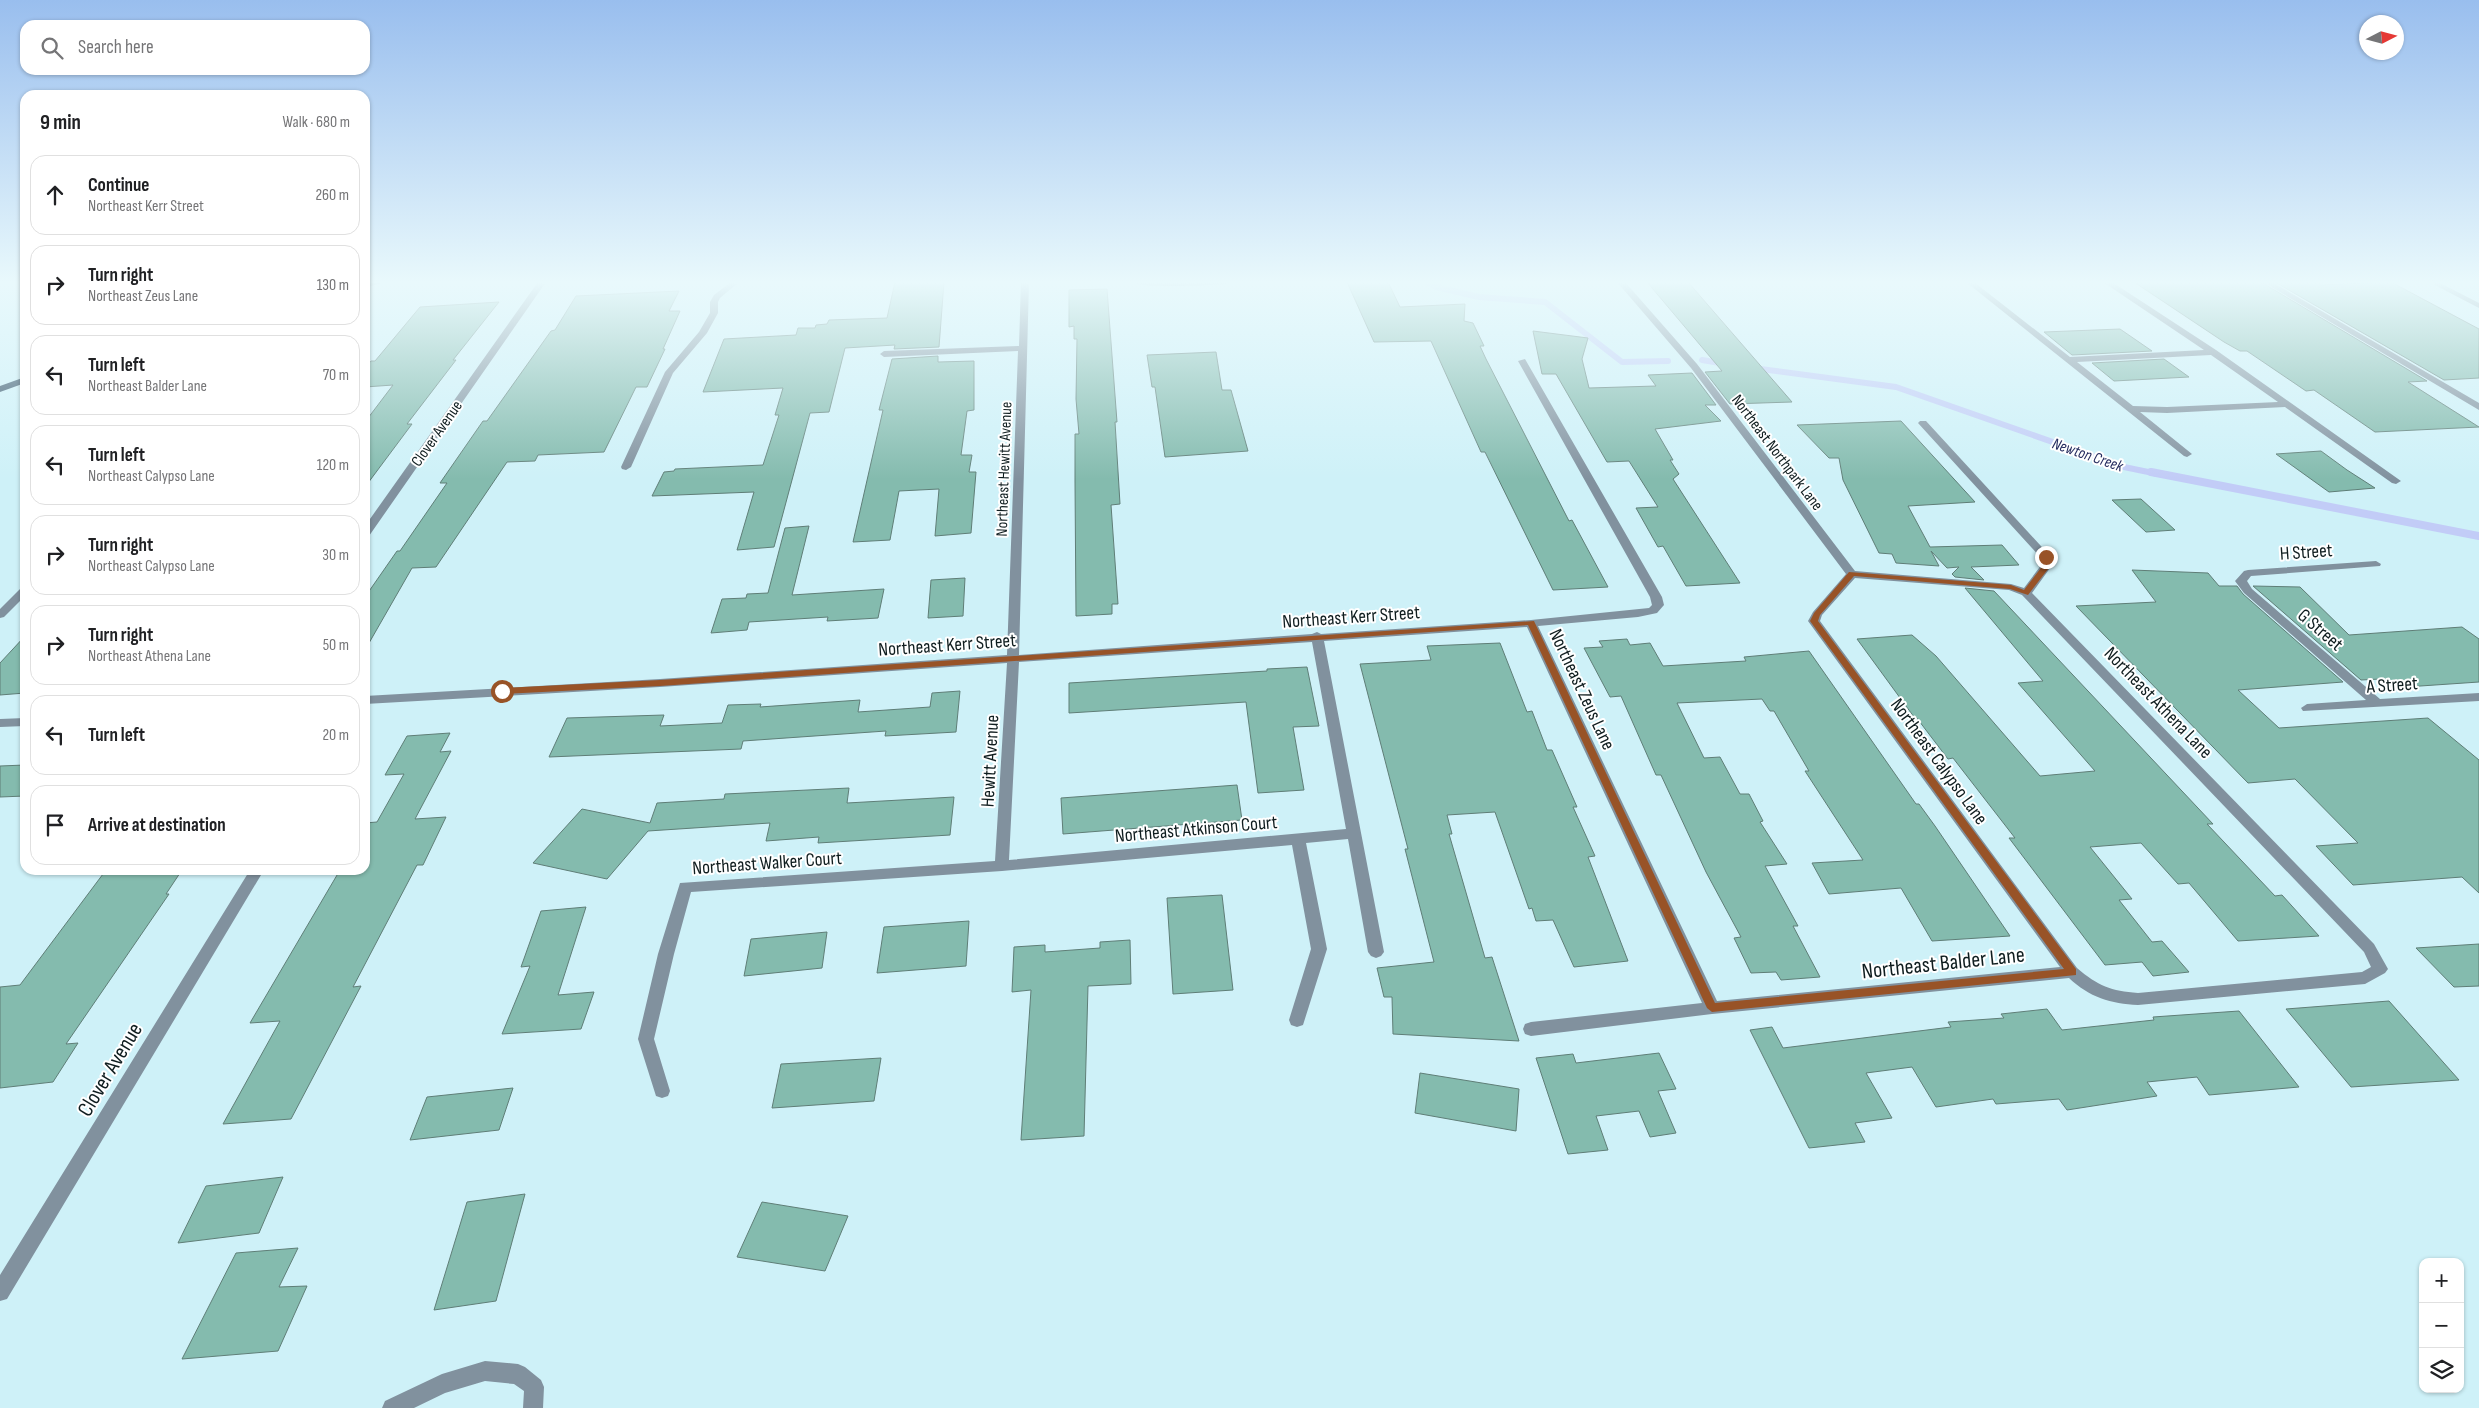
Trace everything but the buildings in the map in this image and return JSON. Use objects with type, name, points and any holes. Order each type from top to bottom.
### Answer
[{"type":"main road","points":[[0,389],[20,382]]},
{"type":"street","name":"Clover Avenue","points":[[370,527],[496,348]]},
{"type":"street","points":[[626,467],[669,372],[690,348]]},
{"type":"street","points":[[884,354],[1023,348]]},
{"type":"street","name":"Northeast Hewitt Avenue","points":[[1013,658],[1023,348]]},
{"type":"street","name":"Northeast Northpark Lane","points":[[1678,348],[1852,574]]},
{"type":"street","points":[[2052,348],[2187,454]]},
{"type":"street","points":[[2206,348],[2396,481]]},
{"type":"street","points":[[2378,348],[2479,407]]},
{"type":"street","points":[[2067,360],[2213,352]]},
{"type":"street","name":"Northeast Zeus Lane","points":[[1522,361],[1656,597],[1658,605],[1653,611],[1638,614],[1531,623],[1712,1008]]},
{"type":"street","points":[[2129,409],[2167,410],[2287,404]]},
{"type":"street","points":[[1852,574],[2011,587],[2026,593],[2048,564],[2046,557],[1923,424]]},
{"type":"street","name":"H Street","points":[[2241,581],[2248,572],[2376,564]]},
{"type":"street","name":"Northeast Calypso Lane","points":[[1852,574],[1817,614],[1814,621],[2072,972]]},
{"type":"street","name":"G Street","points":[[2241,581],[2248,591],[2378,704]]},
{"type":"street","name":"Northeast Athena Lane","points":[[2026,593],[2369,948],[2380,969],[2365,978],[2138,999],[2112,998],[2104,995],[2089,988],[2072,972]]},
{"type":"street","points":[[0,615],[20,595]]},
{"type":"street","name":"Northeast Kerr Street","points":[[370,700],[670,682],[1317,636],[1531,623]]},
{"type":"street","points":[[1317,636],[1376,952]]},
{"type":"street","name":"Hewitt Avenue","points":[[1002,866],[1013,658]]},
{"type":"street","points":[[2473,697],[2479,707]]},
{"type":"street","name":"A Street","points":[[2307,708],[2473,697]]},
{"type":"street","points":[[0,723],[20,722]]},
{"type":"street","points":[[1298,839],[1354,833]]},
{"type":"street","name":"Northeast Atkinson Court","points":[[1002,866],[1298,839],[1319,949],[1297,1020]]},
{"type":"street","name":"Northeast Walker Court","points":[[662,1091],[646,1039],[666,954],[685,887],[1002,866]]},
{"type":"street","name":"Clover Avenue","points":[[0,1292],[254,875]]},
{"type":"street","name":"Northeast Balder Lane","points":[[1531,1029],[1712,1008],[2072,972]]},
{"type":"street","points":[[392,1408],[442,1384],[485,1371],[518,1374],[534,1388],[532,1408]]},
{"type":"waterway","name":"Newton Creek","points":[[1604,348],[1622,362],[1668,361]]},
{"type":"waterway","name":"Newton Creek","points":[[1702,360],[1726,364]]},
{"type":"waterway","name":"Newton Creek","points":[[1753,368],[1896,387],[2124,467],[2158,474]]},
{"type":"waterway","name":"Newton Creek","points":[[2151,472],[2479,536]]},
{"type":"route","points":[[502,691],[660,683],[1317,636],[1531,623],[1712,1008],[2072,972],[1814,621],[1817,614],[1852,574],[2011,587],[2026,593],[2048,564],[2046,557]]}]
